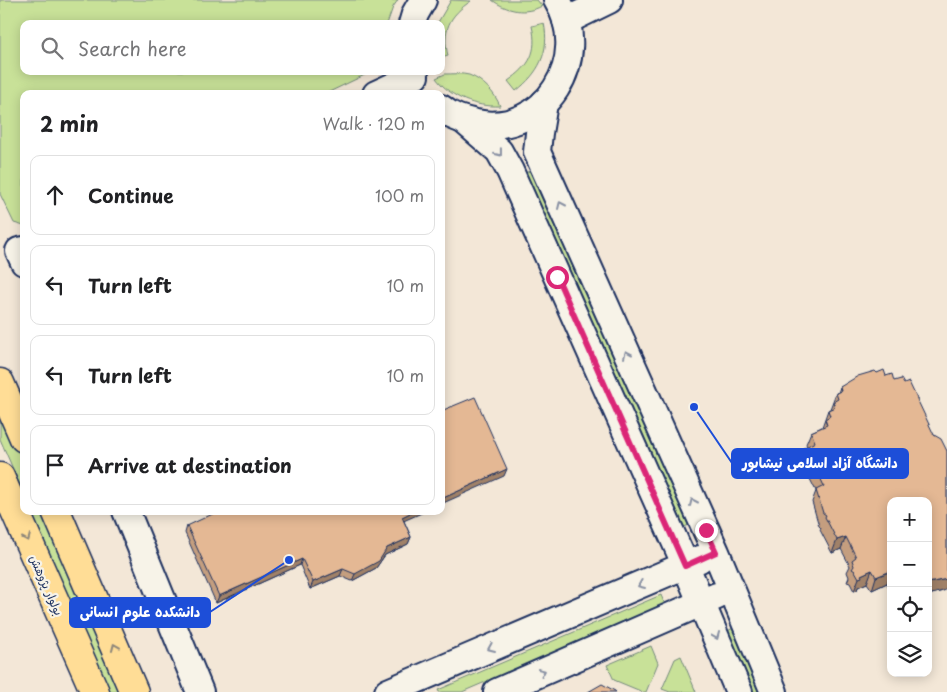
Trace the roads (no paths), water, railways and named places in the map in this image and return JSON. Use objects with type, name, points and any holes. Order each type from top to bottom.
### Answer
[{"type":"main road","points":[[0,383],[20,429]]},
{"type":"main road","name":"بولوار پژوهش","points":[[0,477],[95,692]]},
{"type":"main road","points":[[58,515],[134,692]]},
{"type":"lane","points":[[413,20],[423,0]]},
{"type":"lane","points":[[452,114],[489,125],[508,123],[524,117],[544,103],[560,83],[570,57],[570,30],[562,11],[609,0]]},
{"type":"lane","points":[[388,90],[419,80]]},
{"type":"lane","points":[[544,103],[537,152],[716,552],[774,692]]},
{"type":"lane","points":[[452,114],[499,151],[510,172],[740,692]]},
{"type":"lane","points":[[128,515],[200,692]]},
{"type":"lane","points":[[405,689],[716,552]]},
{"type":"lane","points":[[497,692],[731,590]]},
{"type":"place","name":"دانشگاه آزاد اسلامی نیشابور","points":[[694,407]]},
{"type":"place","name":"دانشکده علوم انسانی","points":[[289,560]]}]
